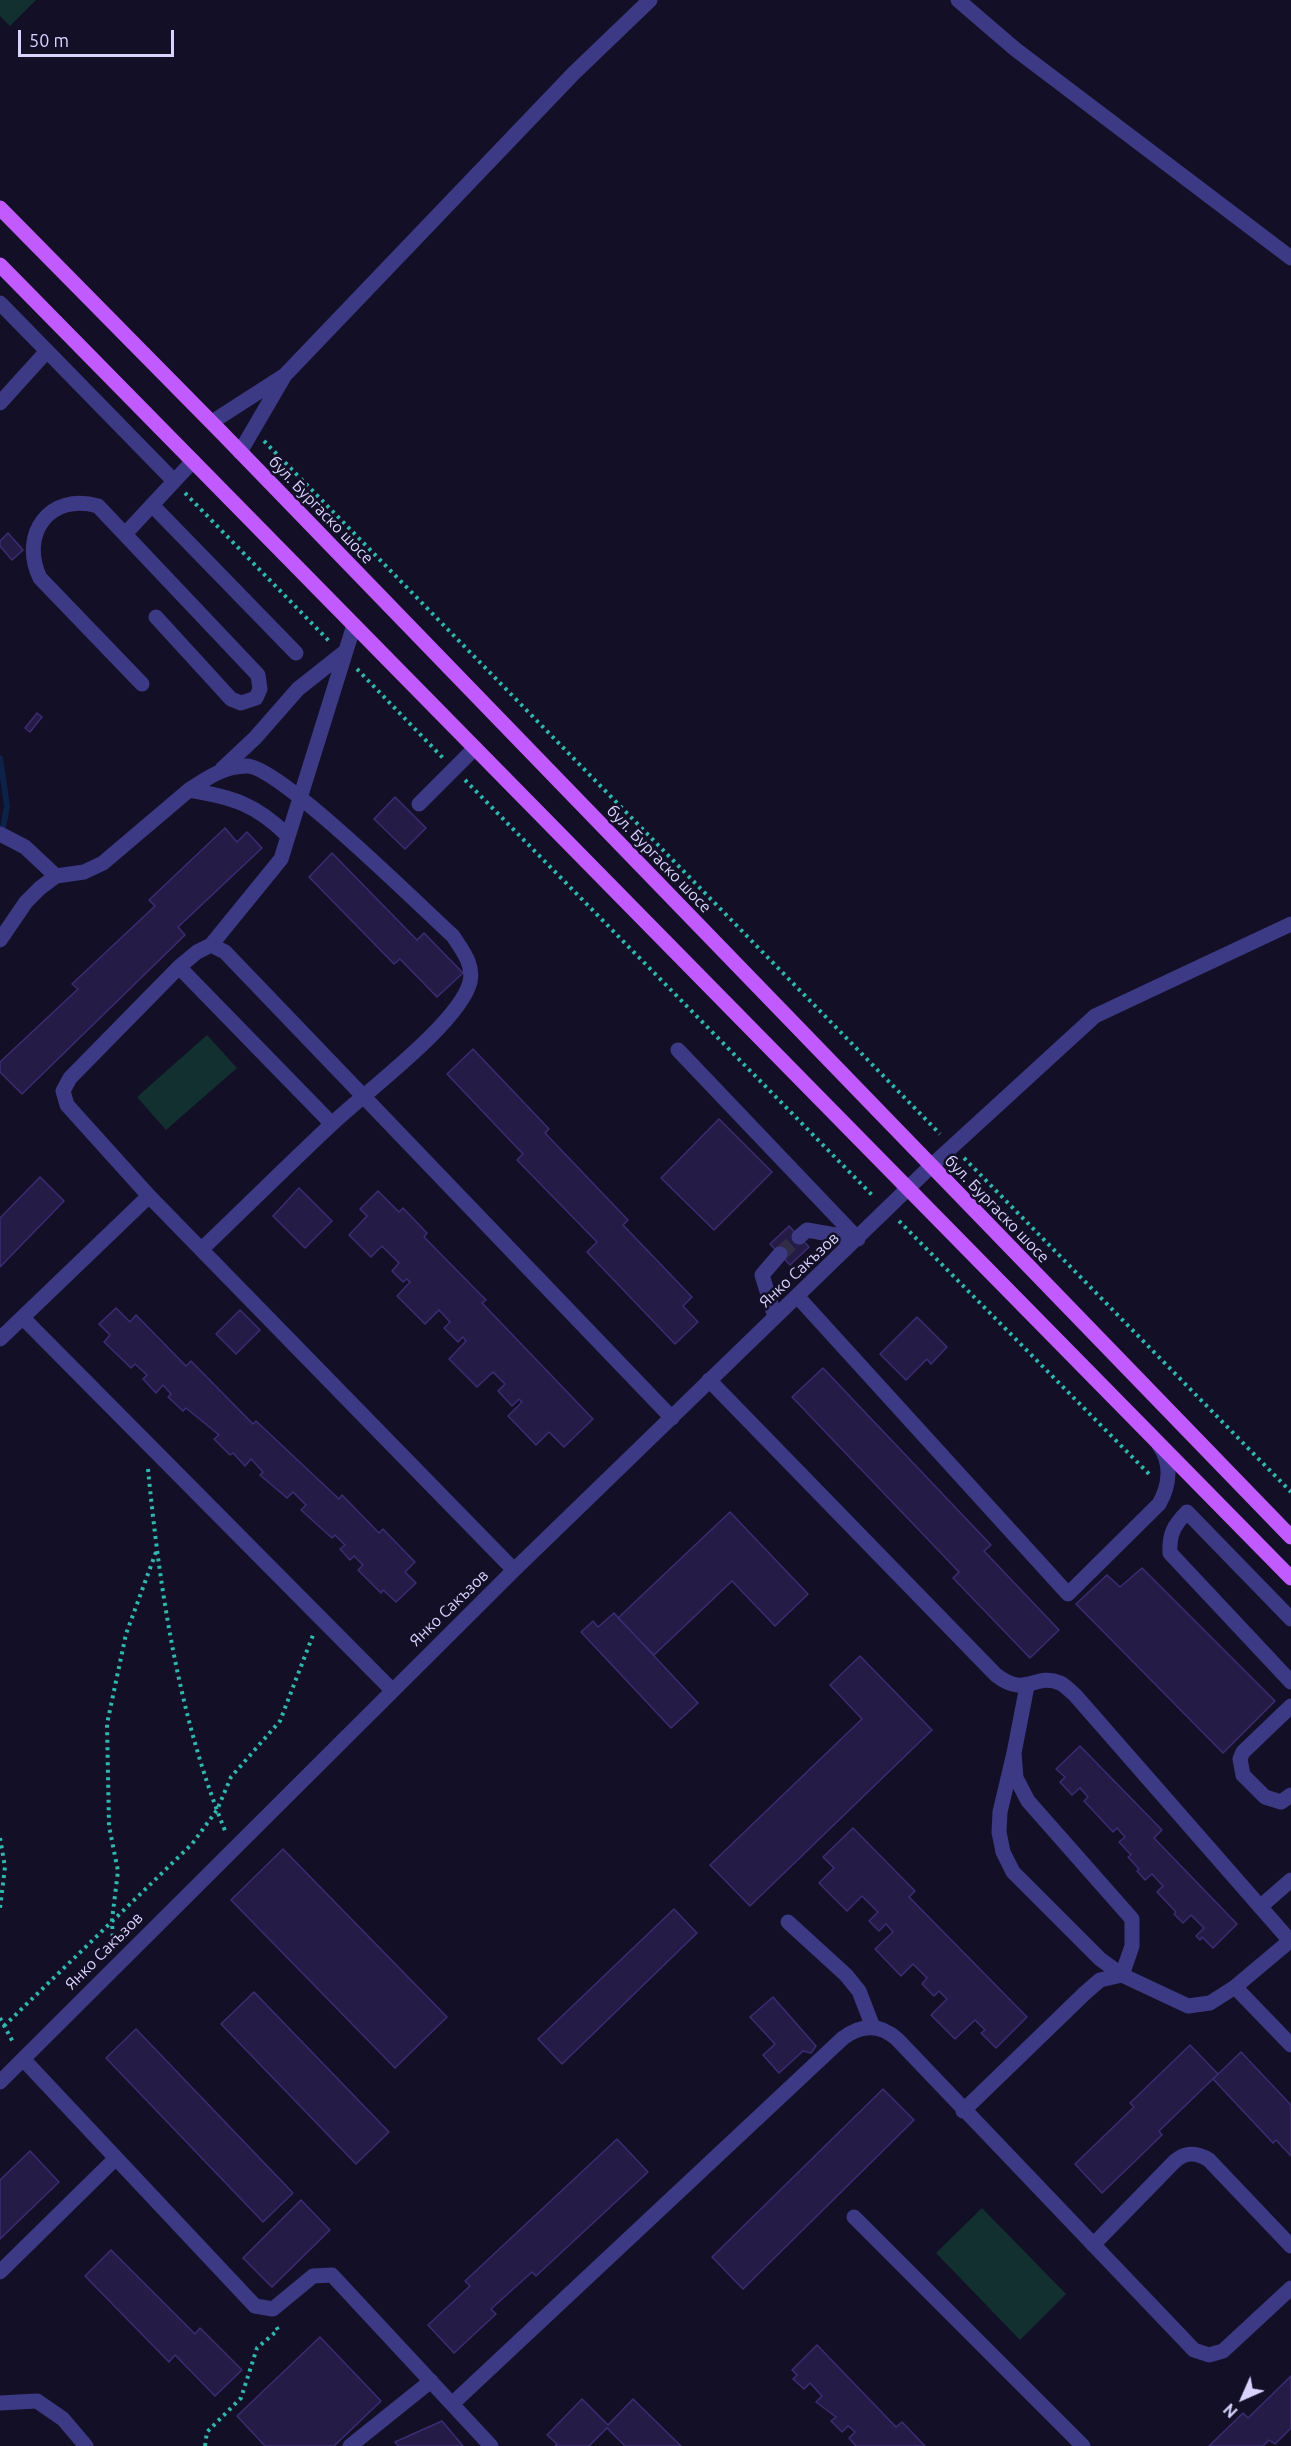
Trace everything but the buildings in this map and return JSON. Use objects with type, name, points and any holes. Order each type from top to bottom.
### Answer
[{"type":"main road","name":"бул. Бургаско шосе","points":[[0,208],[212,423],[930,1167],[1291,1537]]},
{"type":"main road","points":[[0,265],[1291,1578]]},
{"type":"street","points":[[212,423],[285,375],[574,73],[650,0]]},
{"type":"street","points":[[958,0],[1015,49],[1291,258]]},
{"type":"street","points":[[0,303],[174,481]]},
{"type":"street","points":[[0,403],[47,351]]},
{"type":"street","points":[[240,452],[285,375]]},
{"type":"street","points":[[126,533],[193,461]]},
{"type":"street","points":[[142,684],[40,578],[34,565],[32,551],[40,524],[49,514],[62,506],[76,503],[98,506],[258,675],[261,685],[256,698],[241,703],[231,699],[156,617]]},
{"type":"street","points":[[152,505],[296,653]]},
{"type":"street","points":[[354,625],[281,859],[211,945],[197,951],[179,967],[70,1078],[63,1091],[68,1105],[149,1196],[203,1248],[514,1570]]},
{"type":"street","points":[[0,940],[26,902],[56,876],[84,872],[103,863],[189,790],[222,769],[255,738],[298,689],[344,653]]},
{"type":"street","points":[[419,804],[475,748]]},
{"type":"street","points":[[203,1248],[332,1124],[435,1031],[461,1000],[470,981],[469,960],[453,936],[301,797],[271,774],[248,765],[222,769]]},
{"type":"street","points":[[189,790],[223,795],[247,803],[272,820],[288,836]]},
{"type":"street","points":[[0,834],[25,847],[56,876]]},
{"type":"street","name":"Янко Сакъзов","points":[[0,2082],[391,1689],[930,1167],[1095,1017],[1291,924]]},
{"type":"street","points":[[211,945],[225,952],[672,1418]]},
{"type":"street","points":[[179,967],[332,1124]]},
{"type":"street","points":[[678,1050],[858,1239]]},
{"type":"street","points":[[0,1339],[149,1196]]},
{"type":"street","points":[[799,1237],[807,1230],[858,1239]]},
{"type":"street","points":[[775,1317],[762,1275],[780,1254]]},
{"type":"street","points":[[797,1296],[1068,1594],[1147,1517],[1167,1491],[1167,1461],[1165,1453],[1155,1438]]},
{"type":"street","points":[[23,1318],[146,1445],[391,1689]]},
{"type":"street","points":[[709,1380],[996,1675],[1009,1685],[1027,1686],[1044,1680],[1060,1683],[1075,1695],[1291,1941],[1234,1987],[1210,2003],[1188,2006],[1122,1975],[1100,1959],[1013,1872],[1003,1852],[999,1832],[1000,1812],[1027,1686]]},
{"type":"street","points":[[1291,1619],[1187,1512],[1175,1524],[1169,1538],[1170,1553],[1291,1682]]},
{"type":"street","points":[[1291,1706],[1243,1752],[1240,1767],[1243,1775],[1273,1802],[1281,1802],[1291,1795]]},
{"type":"street","points":[[1014,1753],[1016,1778],[1028,1801],[1132,1919],[1132,1946],[1122,1975]]},
{"type":"street","points":[[1260,1907],[1291,1880]]},
{"type":"street","points":[[788,1922],[859,1991],[873,2027]]},
{"type":"street","points":[[963,2111],[1100,1980],[1122,1975]]},
{"type":"street","points":[[1234,1987],[1291,2045]]},
{"type":"street","points":[[452,2404],[843,2038],[862,2028],[873,2027],[890,2033],[963,2111],[1201,2354],[1223,2352],[1291,2288]]},
{"type":"street","points":[[22,2059],[251,2302],[267,2309],[279,2306],[313,2276],[332,2276],[491,2446]]},
{"type":"street","points":[[1094,2245],[1174,2161],[1181,2156],[1196,2154],[1209,2160],[1291,2246]]},
{"type":"street","points":[[0,2272],[115,2159]]},
{"type":"street","points":[[854,2217],[1083,2446]]},
{"type":"street","points":[[350,2446],[431,2381]]},
{"type":"street","points":[[0,2403],[37,2401],[63,2419],[86,2446]]},
{"type":"path","points":[[253,430],[1291,1492]]},
{"type":"path","points":[[174,481],[887,1210],[1167,1491]]},
{"type":"path","points":[[146,1445],[156,1552],[181,1684],[207,1788],[232,1848]]},
{"type":"path","points":[[115,1966],[112,1920],[118,1871],[109,1826],[107,1724],[126,1634],[156,1552]]},
{"type":"path","points":[[4,2026],[192,1844],[217,1810],[231,1777],[280,1721],[302,1670],[319,1617]]},
{"type":"path","points":[[0,1838],[4,1867],[0,1908]]},
{"type":"path","points":[[0,2018],[22,2059]]},
{"type":"path","points":[[205,2446],[207,2432],[241,2398],[257,2348],[278,2330],[267,2309]]},
{"type":"green space","points":[[0,0],[36,0],[10,26],[0,16]]},
{"type":"green space","points":[[207,1035],[237,1068],[166,1130],[137,1097]]},
{"type":"green space","points":[[982,2208],[1066,2294],[1020,2340],[936,2253]]},
{"type":"waterway","points":[[0,758],[7,806],[2,833]]},
{"type":"tunnel","points":[[780,1254],[799,1237]]}]
